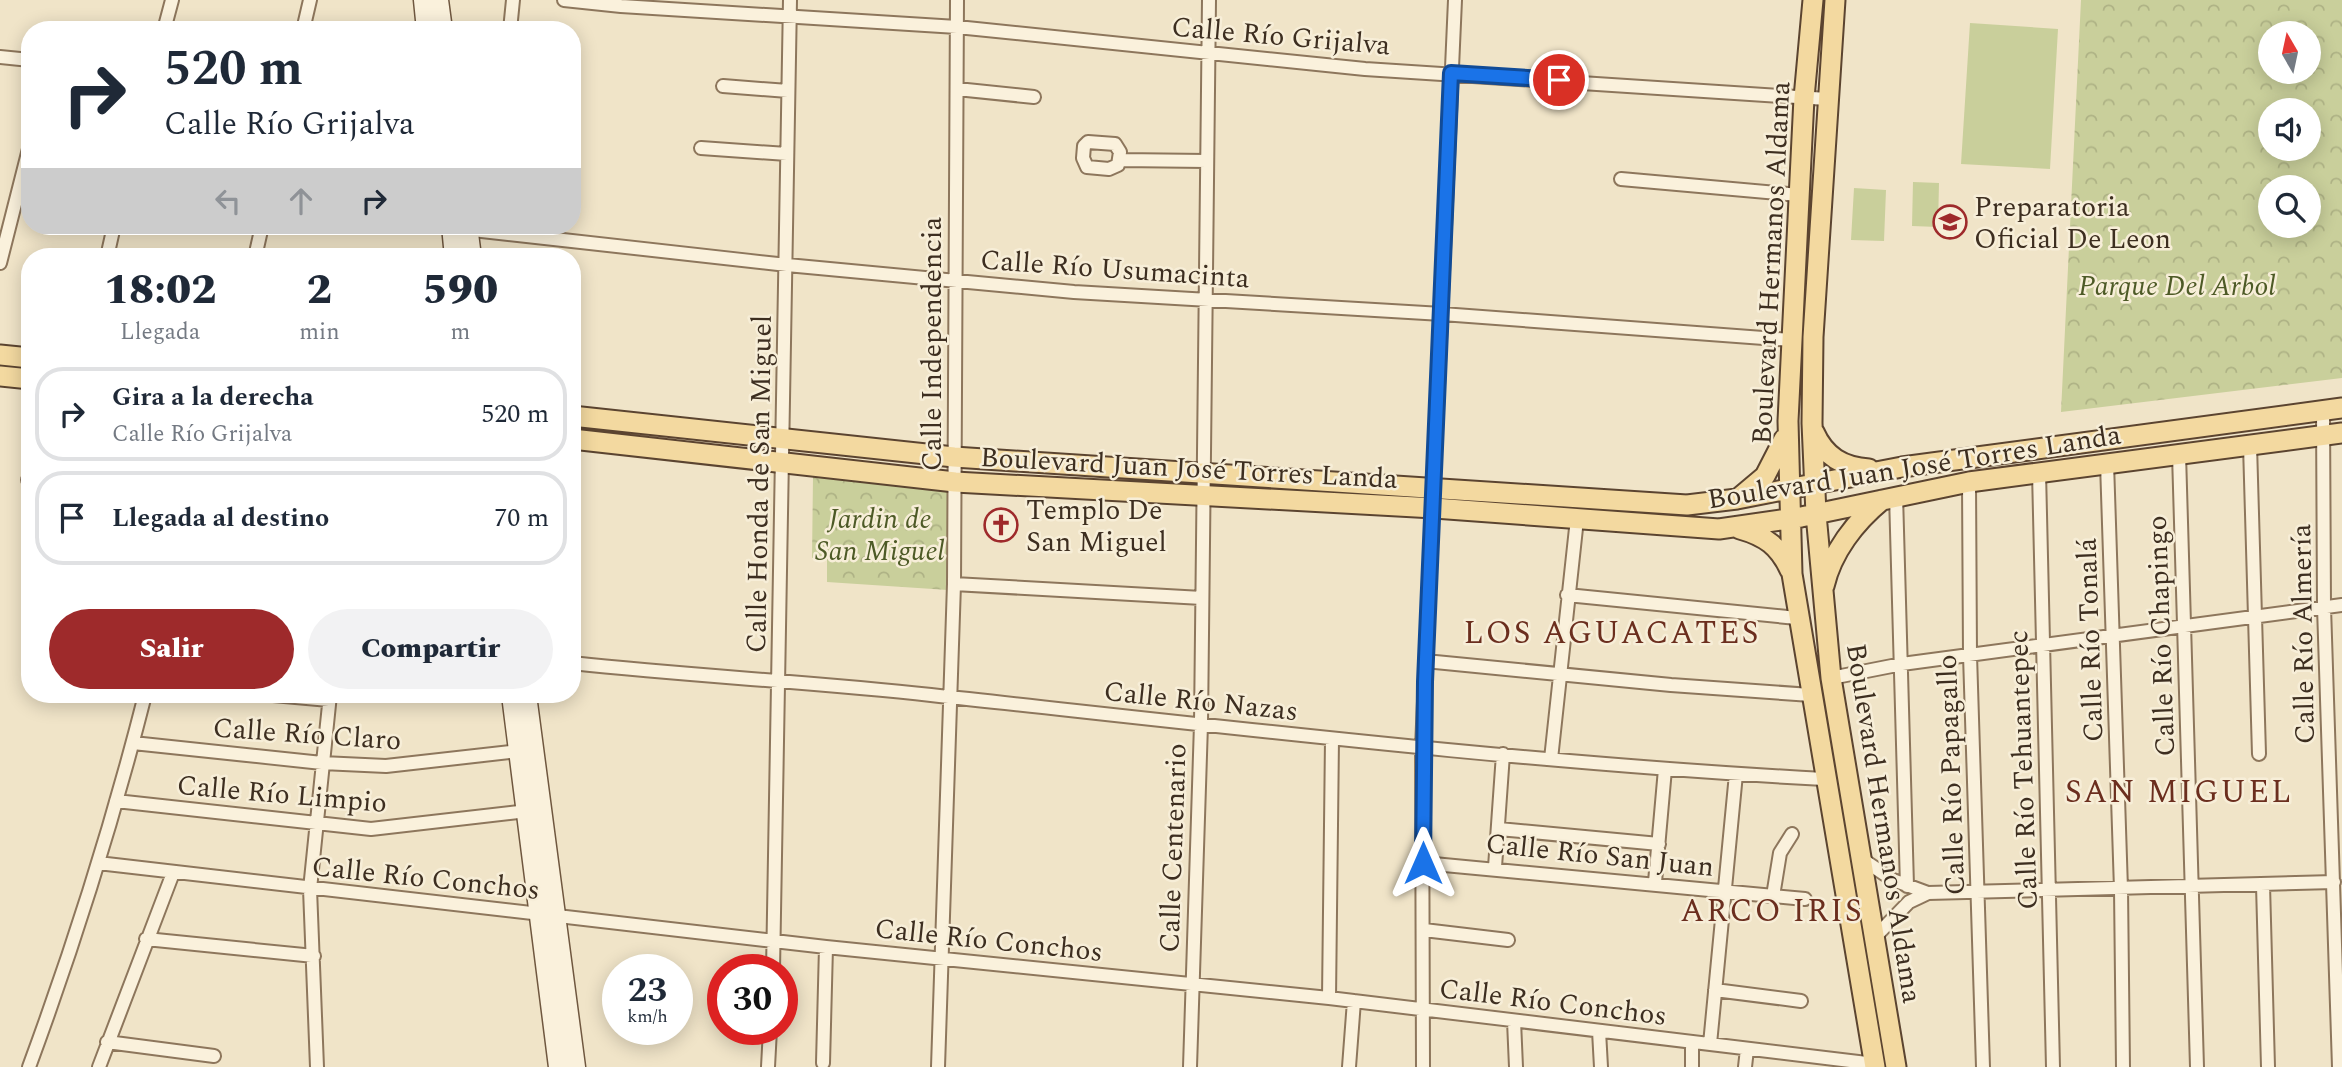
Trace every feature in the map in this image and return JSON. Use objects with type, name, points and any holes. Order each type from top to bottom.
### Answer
[{"type":"main road","points":[[423,0],[425,21]]},
{"type":"main road","points":[[439,0],[442,21]]},
{"type":"main road","name":"Boulevard Hermanos Aldama","points":[[1813,0],[1804,97],[1788,421],[1792,574],[1824,779],[1875,1065]]},
{"type":"main road","name":"Boulevard Hermanos Aldama","points":[[1835,0],[1826,99],[1813,337],[1815,514],[1821,598],[1831,678],[1896,1067]]},
{"type":"main road","points":[[0,355],[21,357]]},
{"type":"main road","points":[[0,376],[21,378]]},
{"type":"main road","name":"Boulevard Juan José Torres Landa","points":[[581,417],[954,457],[1687,505],[1737,499],[1891,470],[2332,409]]},
{"type":"main road","points":[[1737,499],[1757,484],[1772,466],[1783,444],[1788,421]]},
{"type":"main road","points":[[1812,423],[1821,446],[1840,463],[1860,469],[1891,470]]},
{"type":"main road","name":"Boulevard Juan José Torres Landa","points":[[581,440],[955,482],[1434,508],[1735,528],[1969,482],[2333,434]]},
{"type":"main road","points":[[1821,598],[1830,566],[1845,539],[1864,516],[1891,496]]},
{"type":"main road","points":[[1735,528],[1770,542],[1782,554],[1792,574]]},
{"type":"main road","points":[[512,703],[527,811],[576,1067]]},
{"type":"main road","points":[[528,703],[548,915],[558,1067]]},
{"type":"street","points":[[166,21],[172,0]]},
{"type":"street","points":[[305,21],[310,0]]},
{"type":"street","points":[[511,21],[513,0]]},
{"type":"street","name":"Calle Río Grijalva","points":[[564,0],[957,27],[1365,69],[1826,99]]},
{"type":"street","name":"Calle Honda de San Miguel","points":[[774,954],[790,0]]},
{"type":"street","name":"Calle Independencia","points":[[939,1067],[954,584],[957,0]]},
{"type":"street","name":"Calle Centenario","points":[[1190,1067],[1201,724],[1209,0]]},
{"type":"street","points":[[1423,1067],[1422,747],[1455,0]]},
{"type":"street","points":[[0,57],[21,59]]},
{"type":"street","points":[[723,86],[788,91]]},
{"type":"street","points":[[957,89],[1034,97]]},
{"type":"street","points":[[701,148],[787,154]]},
{"type":"street","points":[[1120,160],[1207,161]]},
{"type":"street","points":[[1621,179],[1799,195]]},
{"type":"street","points":[[0,263],[21,180]]},
{"type":"street","name":"Calle Río Usumacinta","points":[[540,235],[787,265],[957,282],[1791,340]]},
{"type":"street","name":"Calle Río Almería","points":[[2332,409],[2324,607],[2339,1067]]},
{"type":"street","points":[[2250,445],[2259,754]]},
{"type":"street","name":"Calle Río Chapingo","points":[[2179,454],[2197,1067]]},
{"type":"street","name":"Calle Río Tonalá","points":[[2107,463],[2121,889],[2123,1067]]},
{"type":"street","name":"Calle Río Tehuantepec","points":[[2039,472],[2053,1067]]},
{"type":"street","name":"Calle Río Papagallo","points":[[1969,482],[1970,654],[1983,1067]]},
{"type":"street","points":[[1891,496],[1902,664],[1907,886]]},
{"type":"street","points":[[1551,759],[1577,519]]},
{"type":"street","points":[[954,584],[1202,598]]},
{"type":"street","points":[[1567,595],[1723,613],[1797,618]]},
{"type":"street","points":[[1831,678],[1970,654],[2342,605]]},
{"type":"street","points":[[1426,661],[1561,672],[1671,685],[1811,695]]},
{"type":"street","name":"Calle Río Nazas","points":[[581,664],[698,677],[950,697],[1332,739],[1665,769],[1824,779]]},
{"type":"street","points":[[29,1067],[99,863],[143,703]]},
{"type":"street","points":[[317,1067],[310,889],[329,703]]},
{"type":"street","points":[[1329,998],[1332,739]]},
{"type":"street","name":"Calle Río Claro","points":[[133,743],[322,763],[406,765],[519,751]]},
{"type":"street","points":[[1495,867],[1503,754]]},
{"type":"street","points":[[1654,882],[1665,769]]},
{"type":"street","points":[[1710,1044],[1736,774]]},
{"type":"street","name":"Calle Río Limpio","points":[[116,801],[316,824],[394,828],[527,811]]},
{"type":"street","points":[[1499,829],[1658,844]]},
{"type":"street","points":[[1773,896],[1780,853],[1792,834]]},
{"type":"street","points":[[1862,859],[1907,886],[1928,893],[2334,883]]},
{"type":"street","name":"Calle Río Conchos","points":[[99,863],[826,947],[1329,998],[1875,1065]]},
{"type":"street","name":"Calle Río San Juan","points":[[1423,863],[1495,867],[1805,899]]},
{"type":"street","points":[[99,1067],[173,873]]},
{"type":"street","points":[[2263,885],[2268,1067]]},
{"type":"street","points":[[1853,943],[1875,939],[1909,902],[1928,893]]},
{"type":"street","points":[[1424,930],[1508,940]]},
{"type":"street","points":[[146,939],[314,956]]},
{"type":"street","points":[[823,1063],[826,947]]},
{"type":"street","points":[[1715,990],[1801,1001]]},
{"type":"street","points":[[1349,1067],[1354,1001]]},
{"type":"street","points":[[1514,1021],[1516,1067]]},
{"type":"street","points":[[1599,1031],[1601,1067]]},
{"type":"street","points":[[107,1042],[214,1056]]},
{"type":"street","points":[[1692,1042],[1692,1067]]},
{"type":"street","points":[[768,1067],[769,1045]]},
{"type":"street","points":[[1745,1067],[1747,1049]]},
{"type":"green space","name":"Parque Del Arbol","points":[[2081,0],[2342,0],[2342,378],[2061,412]]},
{"type":"green space","points":[[1970,23],[2058,29],[2050,169],[1961,164]]},
{"type":"green space","points":[[1913,182],[1939,183],[1938,227],[1912,226]]},
{"type":"green space","points":[[1854,188],[1886,190],[1884,241],[1851,240]]},
{"type":"green space","name":"Jardin de San Miguel","points":[[813,477],[947,486],[948,590],[827,582],[827,559],[812,558]]},
{"type":"place","name":"Preparatoria Oficial De Leon","points":[[1950,222]]},
{"type":"place","name":"Templo De San Miguel","points":[[1001,525]]},
{"type":"district","name":"LOS AGUACATES","points":[[1612,632]]},
{"type":"district","name":"SAN MIGUEL","points":[[2179,791]]},
{"type":"district","name":"ARCO IRIS","points":[[1772,910]]},
{"type":"route","points":[[1423,863],[1422,747],[1451,73],[1559,80]]}]
